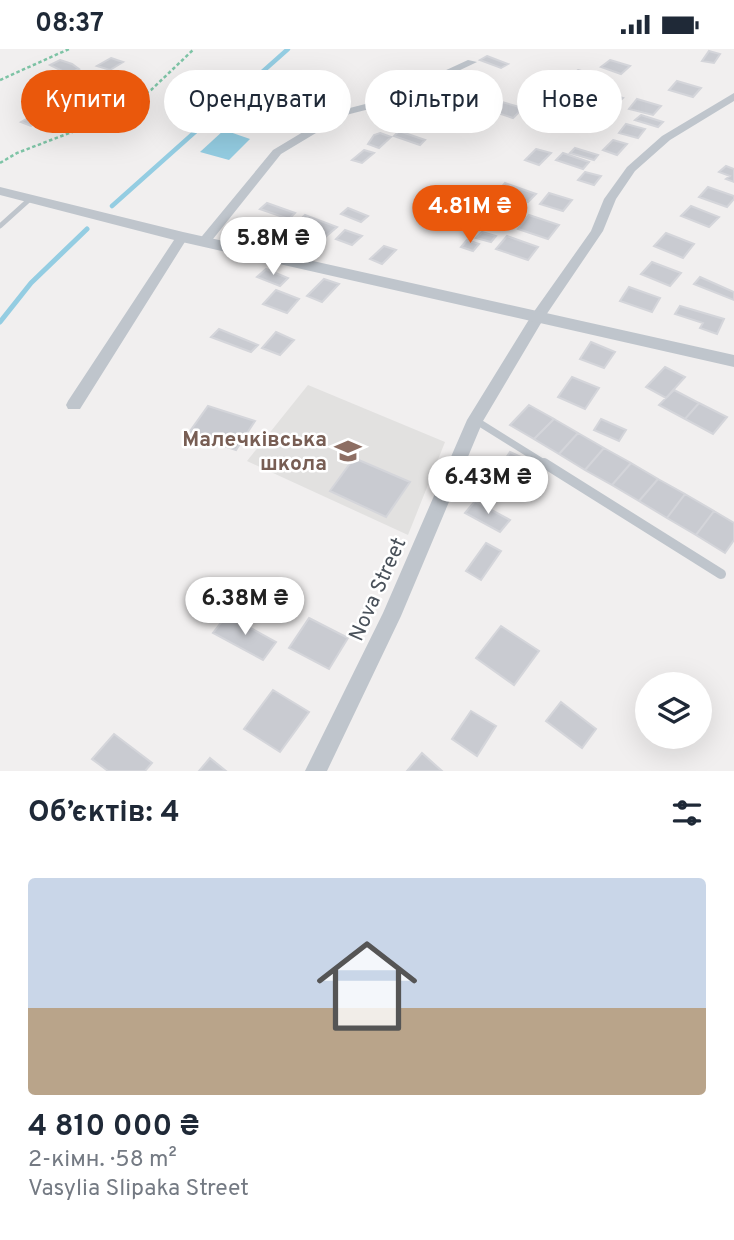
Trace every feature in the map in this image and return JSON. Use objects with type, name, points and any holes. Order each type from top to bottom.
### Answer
[{"type":"street","points":[[204,241],[277,152],[342,113],[385,102],[472,62]]},
{"type":"street","name":"Nova Street","points":[[316,771],[391,616],[475,420],[538,316],[597,232],[610,199],[631,169],[666,138],[734,96]]},
{"type":"street","points":[[0,191],[182,237],[734,361]]},
{"type":"street","points":[[74,405],[182,237]]},
{"type":"lane","points":[[0,226],[30,199]]},
{"type":"lane","points":[[475,420],[721,574]]},
{"type":"path","points":[[0,80],[69,49]]},
{"type":"path","points":[[0,163],[17,153],[93,124],[151,90],[194,49]]},
{"type":"shaded area","name":"Малечківська школа","points":[[308,385],[445,442],[408,535],[247,461]]},
{"type":"water","points":[[221,133],[233,133],[250,139],[229,160],[200,152]]},
{"type":"building","points":[[709,51],[720,54],[714,63],[702,61]]},
{"type":"building","points":[[487,56],[508,64],[501,68],[480,60]]},
{"type":"building","points":[[111,58],[123,62],[110,70],[97,66]]},
{"type":"building","points":[[60,60],[79,69],[60,70],[50,65]]},
{"type":"building","points":[[610,60],[630,66],[622,73],[622,70],[601,67]]},
{"type":"building","points":[[677,81],[701,88],[693,97],[669,90]]},
{"type":"building","points":[[637,99],[661,106],[653,115],[629,109]]},
{"type":"building","points":[[503,102],[517,106],[517,114],[513,118],[503,115]]},
{"type":"building","points":[[641,115],[663,122],[658,127],[635,120]]},
{"type":"building","points":[[626,124],[645,129],[638,138],[619,133],[622,133]]},
{"type":"building","points":[[380,133],[391,137],[379,148],[368,144],[374,135]]},
{"type":"building","points":[[405,133],[425,140],[420,145],[394,136]]},
{"type":"building","points":[[613,140],[627,144],[617,155],[603,150]]},
{"type":"building","points":[[575,148],[598,155],[594,160],[570,153]]},
{"type":"building","points":[[536,149],[551,153],[539,165],[525,160]]},
{"type":"building","points":[[364,150],[374,153],[362,163],[352,160]]},
{"type":"building","points":[[563,153],[589,162],[583,169],[556,160]]},
{"type":"building","points":[[726,166],[734,169],[734,182],[726,179],[730,176],[719,172]]},
{"type":"building","points":[[585,172],[601,176],[594,185],[578,180]]},
{"type":"building","points":[[505,183],[536,194],[528,202],[497,192]]},
{"type":"building","points":[[708,187],[734,196],[734,199],[727,207],[699,197]]},
{"type":"building","points":[[549,193],[572,200],[563,211],[540,204]]},
{"type":"building","points":[[267,203],[295,213],[289,219],[260,209]]},
{"type":"building","points":[[691,206],[719,217],[709,227],[681,216]]},
{"type":"building","points":[[348,208],[368,216],[361,222],[341,214]]},
{"type":"building","points":[[305,215],[337,227],[324,238],[292,227]]},
{"type":"building","points":[[529,215],[559,225],[548,239],[518,229]]},
{"type":"building","points":[[345,230],[362,236],[352,245],[336,239]]},
{"type":"building","points":[[482,232],[496,236],[491,242],[476,238]]},
{"type":"building","points":[[666,233],[694,244],[683,258],[654,246]]},
{"type":"building","points":[[507,236],[538,247],[528,260],[496,249]]},
{"type":"building","points":[[467,240],[479,244],[473,251],[461,247]]},
{"type":"building","points":[[384,246],[396,250],[382,264],[370,259]]},
{"type":"building","points":[[652,262],[681,273],[670,286],[641,274]]},
{"type":"building","points":[[266,269],[288,278],[280,286],[257,277]]},
{"type":"building","points":[[700,277],[734,292],[734,300],[694,284]]},
{"type":"building","points":[[324,279],[339,284],[322,302],[307,296]]},
{"type":"building","points":[[629,287],[660,298],[652,312],[620,301]]},
{"type":"building","points":[[276,290],[299,299],[287,313],[263,304]]},
{"type":"building","points":[[680,306],[724,319],[717,334],[700,328],[703,323],[675,314]]},
{"type":"building","points":[[219,329],[258,345],[251,352],[211,337]]},
{"type":"building","points":[[276,332],[294,340],[280,355],[262,348]]},
{"type":"building","points":[[591,342],[615,352],[604,368],[580,359]]},
{"type":"building","points":[[665,367],[685,377],[666,398],[646,387]]},
{"type":"building","points":[[572,377],[599,388],[585,409],[558,397]]},
{"type":"building","points":[[674,390],[699,403],[685,419],[659,405]]},
{"type":"building","points":[[699,403],[727,417],[713,434],[685,419]]},
{"type":"building","points":[[529,405],[554,419],[534,439],[510,425]]},
{"type":"building","points":[[208,406],[255,421],[236,450],[188,434]]},
{"type":"building","points":[[554,419],[578,433],[559,454],[534,439]]},
{"type":"building","points":[[601,419],[626,430],[619,441],[594,430]]},
{"type":"building","points":[[578,433],[604,448],[585,470],[559,454]]},
{"type":"building","points":[[604,448],[631,463],[612,485],[585,470]]},
{"type":"building","points":[[510,452],[538,465],[522,488],[494,475]]},
{"type":"building","points":[[354,458],[410,482],[386,517],[330,491]]},
{"type":"building","points":[[631,463],[658,479],[639,501],[612,485]]},
{"type":"building","points":[[658,479],[685,494],[667,518],[639,501]]},
{"type":"building","points":[[685,494],[714,511],[696,535],[667,518]]},
{"type":"building","points":[[475,501],[510,520],[500,532],[465,513]]},
{"type":"building","points":[[714,511],[734,523],[734,540],[725,553],[696,535]]},
{"type":"building","points":[[486,543],[501,551],[481,580],[466,571]]},
{"type":"building","points":[[227,615],[276,642],[263,660],[213,633]]},
{"type":"building","points":[[309,618],[348,638],[329,669],[289,648]]},
{"type":"building","points":[[501,626],[539,651],[514,685],[476,658]]},
{"type":"building","points":[[273,690],[309,712],[280,752],[244,729]]},
{"type":"building","points":[[561,702],[596,729],[582,748],[546,721]]},
{"type":"building","points":[[471,711],[496,726],[477,756],[452,739]]},
{"type":"building","points":[[114,734],[152,763],[145,771],[108,771],[92,759]]},
{"type":"building","points":[[422,753],[442,771],[407,771]]},
{"type":"building","points":[[210,758],[226,771],[199,771]]},
{"type":"waterway","points":[[112,206],[288,49]]},
{"type":"waterway","points":[[0,322],[31,283],[87,229]]},
{"type":"place","name":"Малечківська школа","points":[[348,451]]}]
